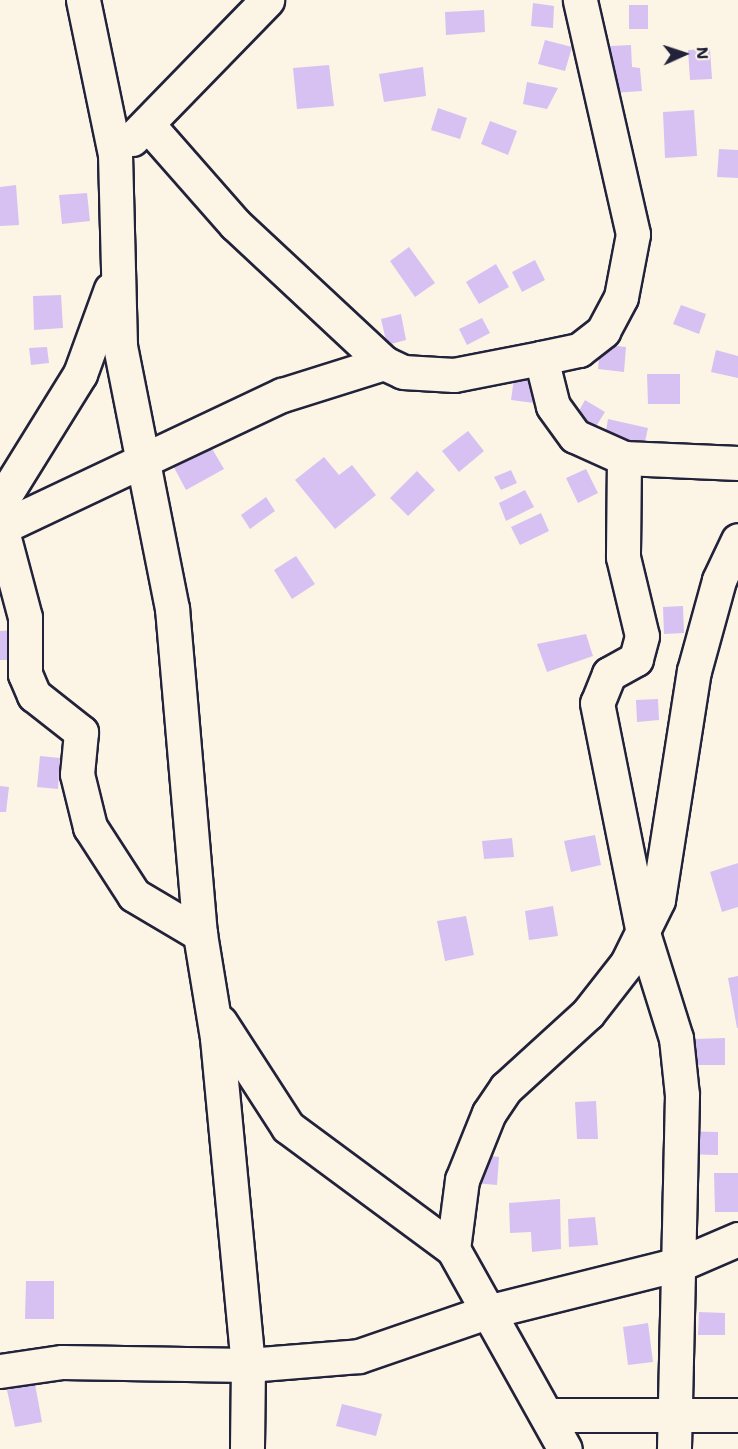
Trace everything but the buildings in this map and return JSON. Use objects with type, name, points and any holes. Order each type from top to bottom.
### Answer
[{"type":"street","points":[[83,0],[115,154],[116,273],[120,346],[172,608],[200,934],[212,1007],[248,1365],[247,1449]]},
{"type":"street","points":[[115,154],[148,125],[214,49],[267,0]]},
{"type":"street","points":[[148,125],[235,224],[384,363],[403,372],[454,375],[579,350],[603,331],[621,297],[633,234],[580,0]]},
{"type":"street","points":[[116,273],[80,374],[0,519],[25,617],[25,674],[34,695],[81,732],[76,774],[90,827],[134,895],[200,934]]},
{"type":"street","points":[[541,358],[561,422],[575,436],[624,458],[738,463]]},
{"type":"street","points":[[0,519],[141,460],[313,383],[384,363]]},
{"type":"street","points":[[624,458],[624,557],[642,636],[636,659],[609,674],[597,703],[643,933],[676,1038],[682,1095],[680,1264],[674,1449]]},
{"type":"street","points":[[453,1250],[462,1180],[489,1113],[506,1088],[588,1013],[643,933],[668,859],[671,801],[694,671],[720,580],[738,540]]},
{"type":"street","points":[[212,1007],[288,1126],[453,1250],[549,1415],[565,1449]]},
{"type":"street","points":[[0,1371],[62,1362],[248,1365],[359,1356],[487,1312],[680,1264],[738,1239]]},
{"type":"street","points":[[549,1415],[676,1413],[738,1415]]}]
